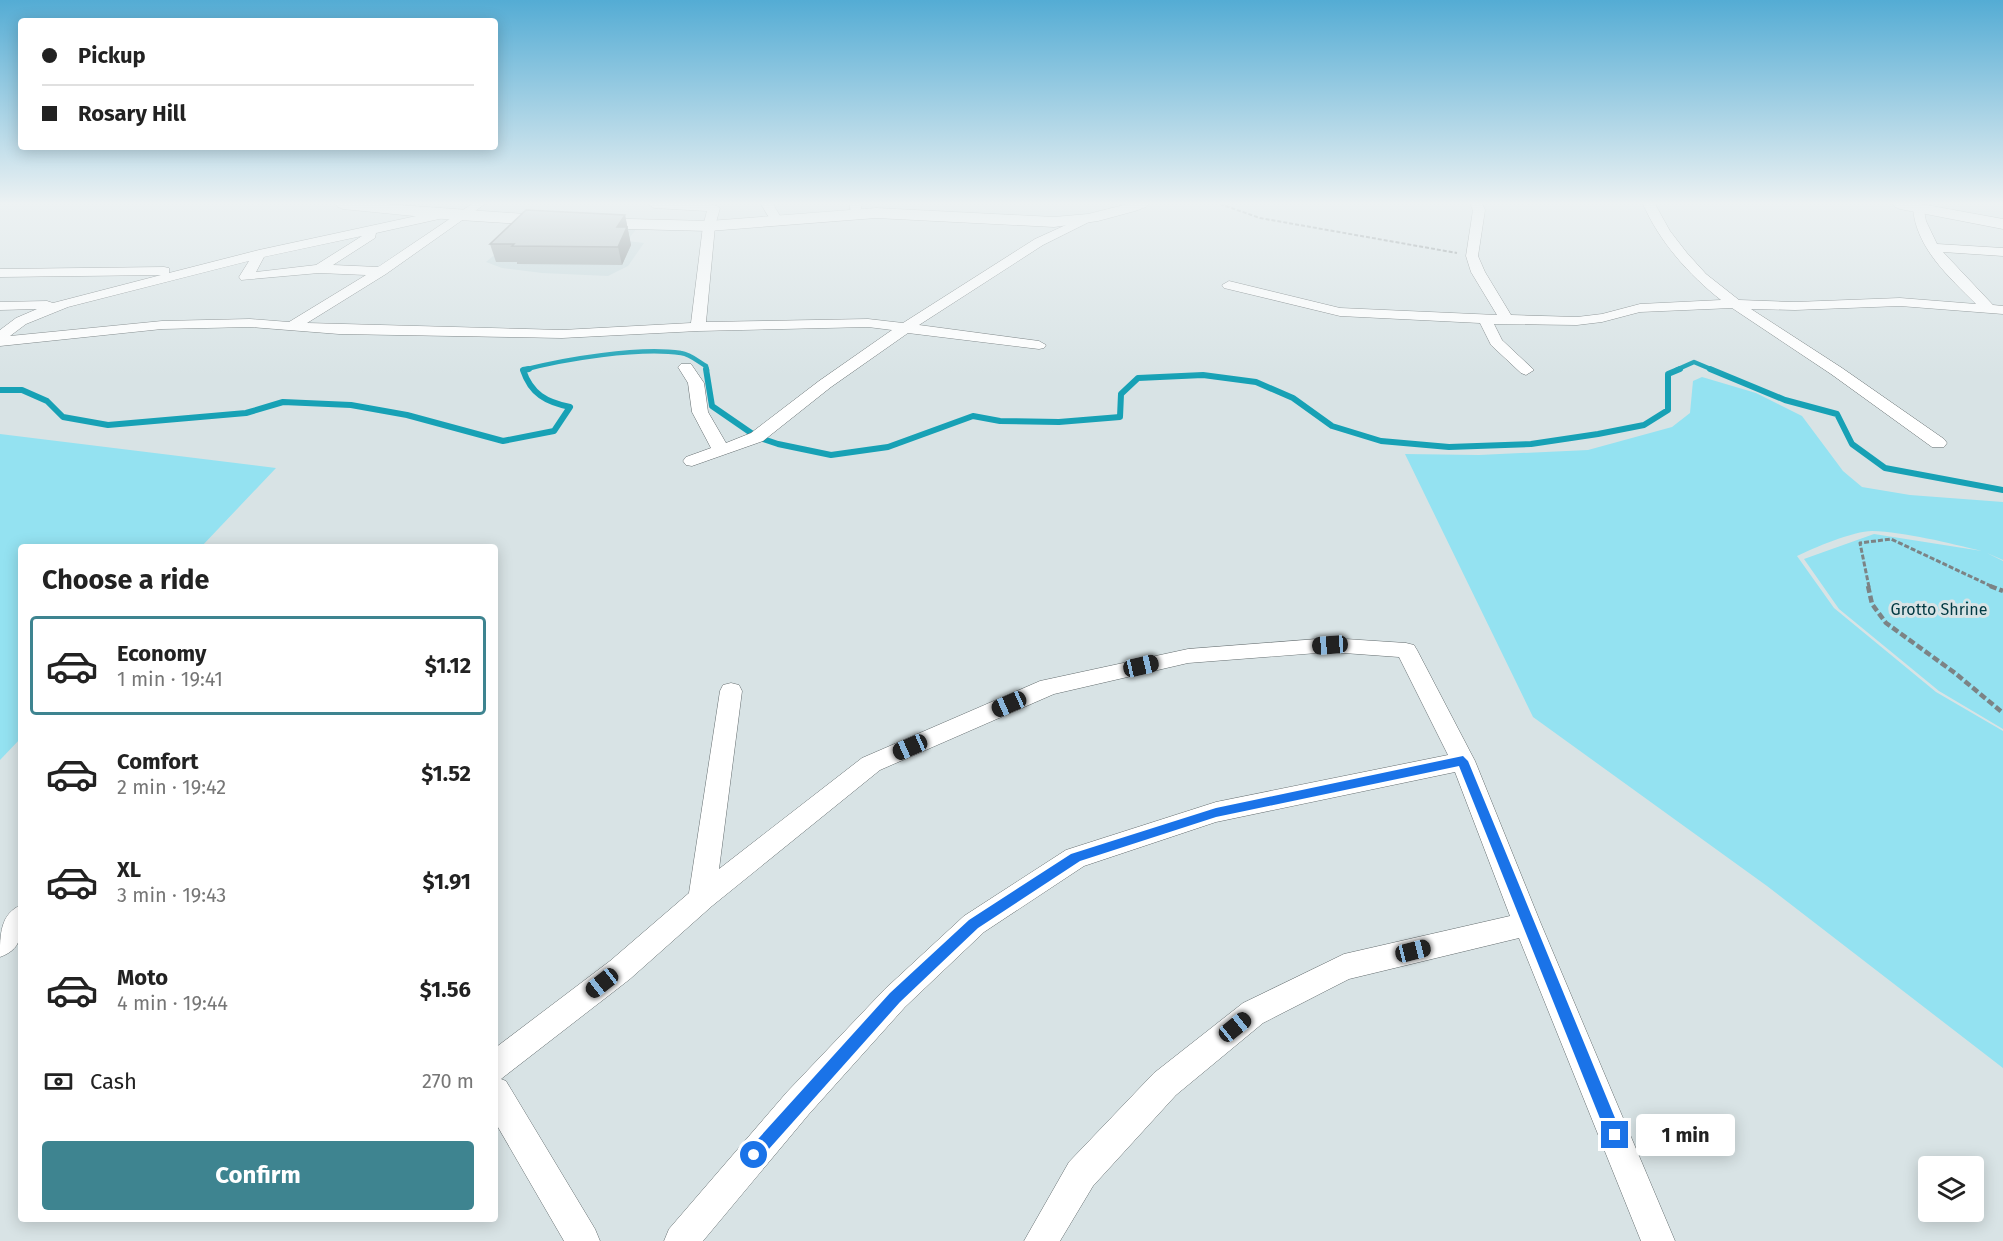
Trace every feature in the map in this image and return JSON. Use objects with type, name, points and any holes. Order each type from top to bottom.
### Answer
[{"type":"street","points":[[0,340],[21,321],[63,304],[228,262]]},
{"type":"street","points":[[255,262],[246,277],[319,269],[381,271]]},
{"type":"street","points":[[319,269],[330,262]]},
{"type":"street","points":[[292,326],[394,262]]},
{"type":"street","points":[[698,327],[705,262]]},
{"type":"street","points":[[692,461],[757,437],[825,384],[905,328],[1008,262]]},
{"type":"street","points":[[1474,262],[1507,320]]},
{"type":"street","points":[[1687,262],[1731,304],[1823,362],[1938,443]]},
{"type":"street","points":[[1946,262],[1987,307]]},
{"type":"street","points":[[0,273],[162,269],[172,276]]},
{"type":"street","points":[[1228,285],[1340,312],[1485,320],[1577,321],[1602,318],[1640,308],[1731,304],[1795,306],[1900,302],[2003,310]]},
{"type":"street","points":[[0,306],[63,304]]},
{"type":"street","points":[[1485,320],[1496,342],[1526,370]]},
{"type":"street","points":[[0,340],[162,325],[250,323],[405,332],[550,334],[698,327],[868,323],[1039,345]]},
{"type":"street","points":[[686,367],[696,383],[700,412],[721,450]]},
{"type":"street","points":[[498,1065],[620,970],[702,898],[871,765],[1048,687],[1188,656],[1330,645],[1406,650],[1463,761],[1527,924],[1658,1241]]},
{"type":"street","points":[[702,898],[731,690]]},
{"type":"street","points":[[681,1241],[798,1103],[895,998],[974,924],[1076,858],[1216,812],[1463,761]]},
{"type":"street","points":[[8,941],[18,923]]},
{"type":"street","points":[[1041,1241],[1081,1174],[1165,1084],[1253,1013],[1344,967],[1527,924]]},
{"type":"street","points":[[498,1097],[583,1241]]},
{"type":"path","points":[[2003,591],[1891,539],[1860,543],[1872,604],[1886,623],[2003,713]]},
{"type":"shaded area","points":[[486,262],[631,262],[628,266],[608,276],[542,273],[502,268]]},
{"type":"green space","name":"Grotto Shrine","points":[[1702,377],[1756,393],[1802,416],[1843,471],[1862,487],[1910,495],[2003,502],[2003,560],[1987,553],[2003,561],[2003,729],[1939,691],[1839,609],[1804,559],[1874,534],[1982,551],[1941,541],[1872,531],[1845,537],[1797,556],[1834,608],[1936,692],[2003,731],[2003,1068],[1767,886],[1533,717],[1405,454],[1479,455],[1588,450],[1672,427],[1690,413],[1693,381]]},
{"type":"green space","points":[[0,434],[276,468],[204,544],[18,544],[18,741],[0,760]]},
{"type":"waterway","points":[[523,370],[602,355],[644,352],[681,353],[706,366],[707,370]]},
{"type":"waterway","points":[[1676,370],[1694,362],[1713,370]]},
{"type":"waterway","points":[[523,370],[529,369]]},
{"type":"waterway","points":[[706,369],[712,406],[757,437],[778,444],[831,455],[888,447],[973,416],[1000,421],[1059,422],[1120,417],[1121,394],[1138,378],[1203,375],[1256,382],[1293,398],[1332,426],[1381,441],[1449,447],[1531,444],[1644,425],[1668,410],[1668,374],[1680,369]]},
{"type":"waterway","points":[[1710,369],[1785,400],[1837,414],[1852,444],[1885,468],[2003,490]]},
{"type":"waterway","points":[[0,390],[22,390],[47,401],[63,417],[108,425],[246,413],[283,402],[351,405],[407,415],[503,441],[554,431],[570,407],[540,396],[530,385],[523,370]]},
{"type":"route","points":[[754,1155],[798,1103],[895,998],[974,924],[1076,858],[1216,812],[1463,761],[1527,924],[1615,1135]]}]
